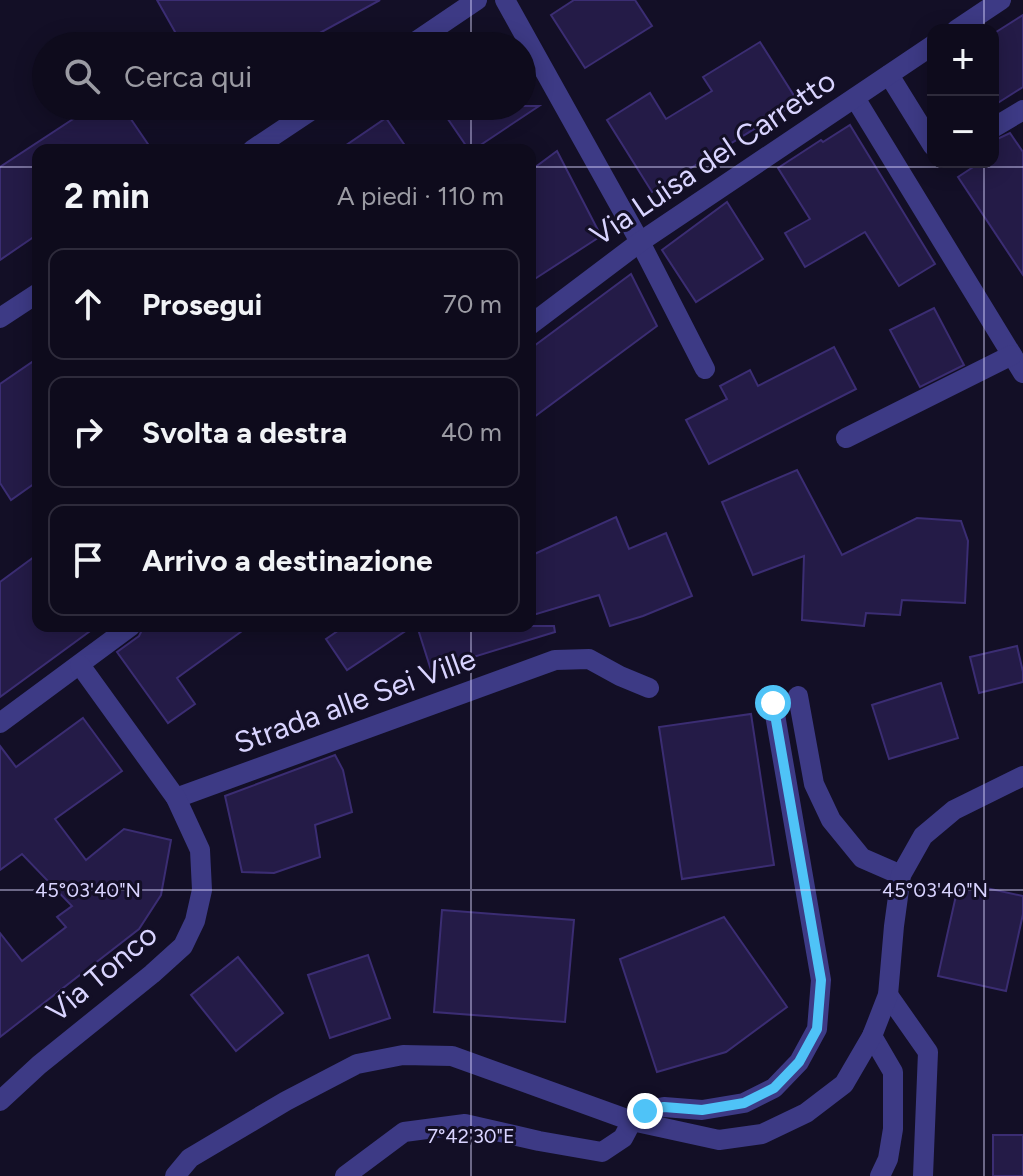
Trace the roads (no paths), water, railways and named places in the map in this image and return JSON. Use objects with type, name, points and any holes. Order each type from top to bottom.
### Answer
[{"type":"street","points":[[430,32],[477,0]]},
{"type":"street","points":[[505,0],[523,32]]},
{"type":"street","points":[[965,24],[1001,0]]},
{"type":"street","name":"Via Luisa del Carretto","points":[[536,320],[640,242],[927,49]]},
{"type":"street","points":[[536,56],[640,242],[705,369]]},
{"type":"street","points":[[889,75],[927,136]]},
{"type":"street","points":[[846,438],[1018,364],[855,98]]},
{"type":"street","points":[[999,124],[1023,110]]},
{"type":"street","points":[[261,144],[297,120]]},
{"type":"street","points":[[0,318],[32,297]]},
{"type":"street","points":[[0,723],[123,632]]},
{"type":"street","name":"Strada alle Sei Ville","points":[[176,798],[555,660],[589,659],[649,688]]},
{"type":"street","name":"Via Tonco","points":[[0,1101],[183,946],[195,921],[202,890],[200,850],[176,798],[80,665]]},
{"type":"street","points":[[798,696],[814,784],[831,820],[862,858],[901,875]]},
{"type":"street","points":[[345,1176],[404,1132],[465,1124],[602,1152],[623,1138],[632,1121],[645,1111],[664,1107],[702,1110],[744,1103],[774,1088],[799,1062],[817,1029],[821,980],[773,703]]},
{"type":"street","points":[[175,1176],[190,1158],[286,1101],[357,1064],[403,1055],[452,1056],[632,1121],[719,1140],[762,1134],[806,1113],[844,1084],[872,1036],[888,995],[901,875],[923,836],[954,810],[1023,776]]},
{"type":"street","points":[[888,995],[928,1052],[923,1176]]},
{"type":"street","points":[[872,1036],[893,1072],[893,1129],[888,1159],[880,1176]]}]
